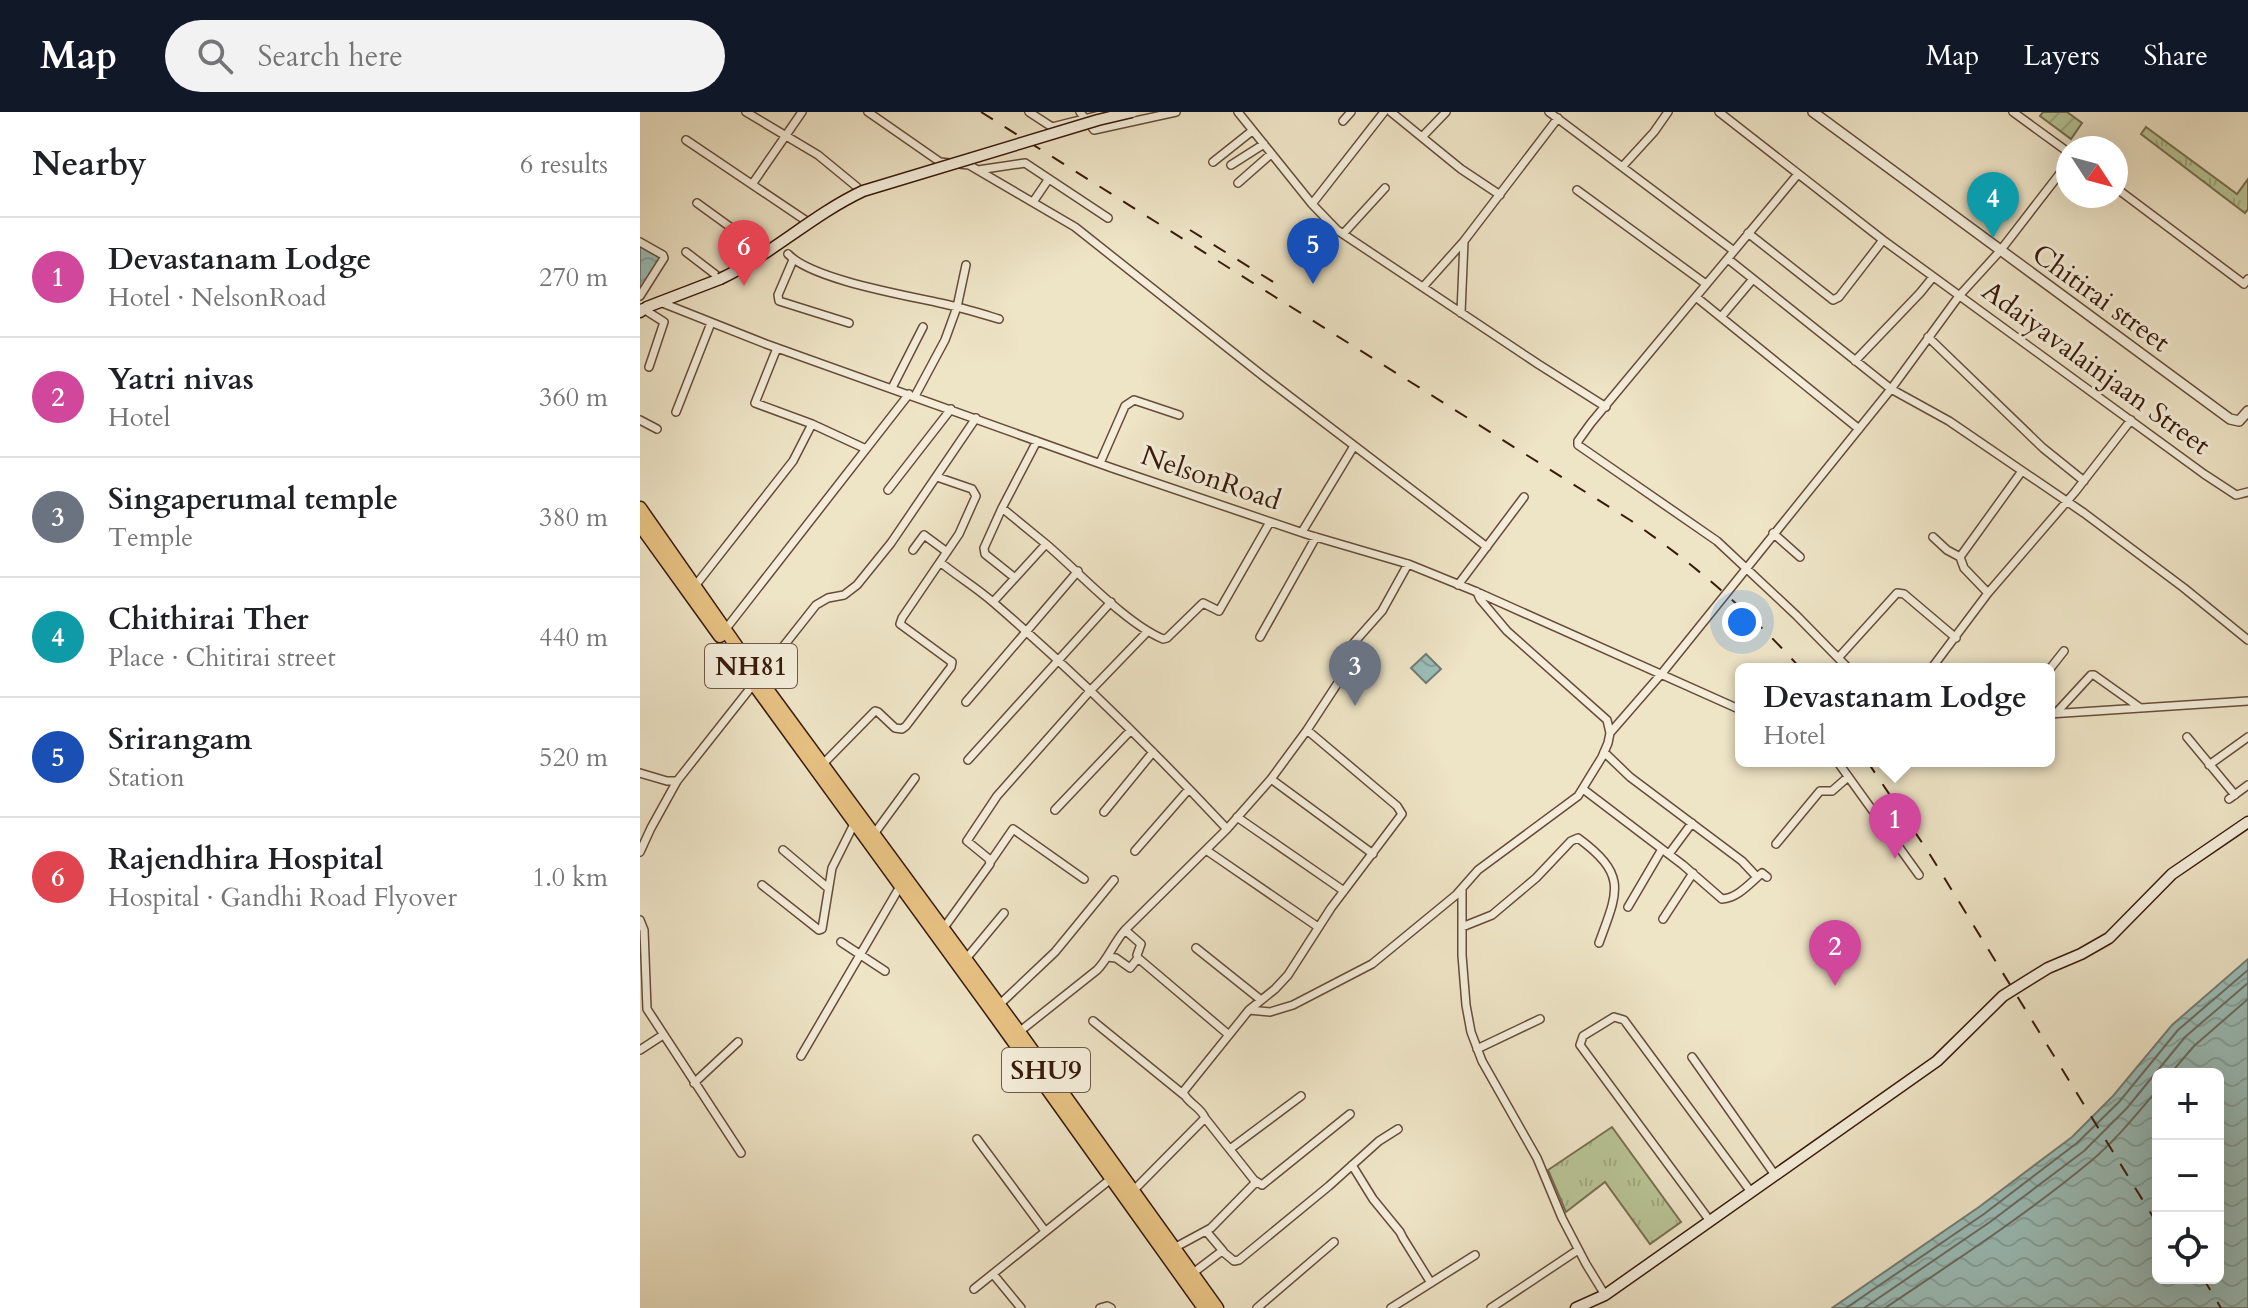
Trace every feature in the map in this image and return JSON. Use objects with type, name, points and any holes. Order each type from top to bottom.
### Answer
[{"type":"highway","name":"NH81","points":[[640,508],[756,680],[863,828]]},
{"type":"highway","points":[[640,525],[756,680]]},
{"type":"highway","name":"SHU9","points":[[863,828],[1112,1178],[1130,1194],[1174,1248],[1217,1308]]},
{"type":"highway","name":"SHU9","points":[[902,882],[943,929],[1019,1032],[1204,1308]]},
{"type":"main road","points":[[641,309],[707,284],[755,261],[830,209],[863,191],[1132,112]]},
{"type":"main road","points":[[1576,1308],[1605,1295],[1937,1061],[2003,996],[2048,968],[2109,938],[2172,874],[2248,822]]},
{"type":"street","points":[[746,112],[818,155],[857,187]]},
{"type":"street","points":[[753,183],[802,112]]},
{"type":"street","points":[[868,112],[940,162],[966,164],[1081,231],[1487,547]]},
{"type":"street","points":[[1029,112],[1052,127],[1082,115],[1111,112]]},
{"type":"street","points":[[1082,115],[1091,128],[1097,130],[1176,112]]},
{"type":"street","points":[[1238,112],[1312,204],[1343,234],[1606,407]]},
{"type":"street","points":[[1343,121],[1351,112]]},
{"type":"street","points":[[1312,204],[1384,112]]},
{"type":"street","points":[[1391,112],[1461,169],[1500,195]]},
{"type":"street","points":[[1422,137],[1446,112]]},
{"type":"street","points":[[1622,167],[1668,112]]},
{"type":"street","name":"Adaiyavalainjaan Street","points":[[1719,112],[1883,240],[2131,420],[2235,494],[2248,492]]},
{"type":"street","name":"Chitirai street","points":[[1813,112],[2231,420],[2239,421],[2248,411]]},
{"type":"street","points":[[2013,112],[2056,143]]},
{"type":"street","points":[[1423,287],[1500,195],[1553,114],[1734,251]]},
{"type":"street","points":[[1213,162],[1252,131]]},
{"type":"street","points":[[686,140],[805,220]]},
{"type":"street","points":[[1231,165],[1264,144]]},
{"type":"street","points":[[1238,183],[1271,154]]},
{"type":"street","points":[[978,170],[1024,163],[1108,218]]},
{"type":"street","points":[[1798,174],[1582,434],[1578,445],[1717,541],[1844,663]]},
{"type":"street","points":[[1249,1010],[1270,1012],[1293,1005],[1364,970],[1462,889],[1478,870],[1575,799],[1604,752],[1610,733],[1859,429],[1959,296],[2000,251],[2056,179]]},
{"type":"street","points":[[1033,202],[1048,180]]},
{"type":"street","points":[[1343,234],[1385,188]]},
{"type":"street","points":[[1577,190],[1706,284]]},
{"type":"street","points":[[2128,197],[2244,284],[2248,279]]},
{"type":"street","points":[[697,203],[762,250]]},
{"type":"street","points":[[1748,233],[1833,300],[1838,298],[1883,240]]},
{"type":"street","points":[[1461,313],[1464,241]]},
{"type":"street","points":[[640,242],[664,258],[640,296]]},
{"type":"street","points":[[686,252],[718,277]]},
{"type":"street","points":[[849,323],[779,301],[778,295],[790,257],[818,271],[861,285],[999,319]]},
{"type":"street","points":[[1728,259],[1891,389],[1949,421],[2067,501],[2248,640]]},
{"type":"street","points":[[725,630],[912,395],[945,340],[957,307],[966,265]]},
{"type":"street","points":[[1855,361],[1933,277]]},
{"type":"street","points":[[1721,317],[1753,279]]},
{"type":"street","points":[[1696,297],[1859,429]]},
{"type":"street","name":"NelsonRoad","points":[[660,302],[777,348],[1037,441],[1270,522],[1408,564],[1735,707]]},
{"type":"street","points":[[641,309],[664,322],[649,367]]},
{"type":"street","points":[[676,412],[711,323]]},
{"type":"street","points":[[892,388],[923,327]]},
{"type":"street","points":[[1928,337],[2043,448],[2084,481]]},
{"type":"street","points":[[777,348],[755,403],[812,424],[866,449]]},
{"type":"street","points":[[1100,463],[1130,401],[1179,415]]},
{"type":"street","points":[[888,490],[951,409]]},
{"type":"street","points":[[640,852],[677,781],[816,605],[828,598],[844,595],[857,585],[891,543],[976,418]]},
{"type":"street","points":[[640,420],[657,429]]},
{"type":"street","points":[[1936,663],[1988,593],[2084,481],[2131,420]]},
{"type":"street","points":[[695,586],[793,461],[812,424]]},
{"type":"street","points":[[1015,578],[984,550],[1037,441]]},
{"type":"street","points":[[1302,532],[1354,446]]},
{"type":"street","points":[[1960,557],[2022,471]]},
{"type":"street","points":[[820,767],[875,711],[895,728],[906,726],[951,667],[951,661],[900,624],[969,516],[976,492],[937,477]]},
{"type":"street","points":[[1458,585],[1524,497]]},
{"type":"street","points":[[1002,508],[1147,632],[1163,639],[1203,603],[1219,611],[1270,522]]},
{"type":"street","points":[[1773,533],[1800,557]]},
{"type":"street","points":[[913,550],[924,535],[947,552]]},
{"type":"street","points":[[1260,637],[1316,537]]},
{"type":"street","points":[[1933,537],[1960,557],[1964,568],[1988,593]]},
{"type":"street","points":[[993,602],[1046,544]]},
{"type":"street","points":[[940,562],[993,602],[1059,661],[1227,829]]},
{"type":"street","points":[[1019,1032],[1097,970],[1114,942],[1227,829],[1271,779],[1345,672],[1343,655],[1385,606],[1408,564]]},
{"type":"street","points":[[966,702],[1078,571]]},
{"type":"street","points":[[1477,592],[1507,631],[1607,720],[1610,733]]},
{"type":"street","points":[[1839,657],[1897,593],[1904,594],[1956,638]]},
{"type":"street","points":[[968,760],[1111,602]]},
{"type":"street","points":[[991,861],[968,840],[997,796],[1147,632]]},
{"type":"street","points":[[2055,663],[2064,651]]},
{"type":"street","points":[[2055,711],[2091,675],[2139,708]]},
{"type":"street","points":[[2055,713],[2248,701]]},
{"type":"street","points":[[1055,810],[1131,730]]},
{"type":"street","points":[[1184,1095],[1184,1090],[1249,1010],[1288,975],[1318,927],[1401,816],[1401,810],[1307,730]]},
{"type":"street","points":[[2187,737],[2232,797],[2248,785]]},
{"type":"street","points":[[2209,765],[2248,737]]},
{"type":"street","points":[[1104,812],[1153,752]]},
{"type":"street","points":[[1604,752],[1630,777],[1742,861],[1757,877]]},
{"type":"street","points":[[1841,767],[1919,875]]},
{"type":"street","points":[[640,773],[677,781]]},
{"type":"street","points":[[1776,844],[1820,791],[1833,790],[1848,777]]},
{"type":"street","points":[[762,885],[820,930],[823,928],[834,862],[863,828],[915,778]]},
{"type":"street","points":[[1271,779],[1373,854]]},
{"type":"street","points":[[1135,851],[1189,789]]},
{"type":"street","points":[[1583,789],[1722,899],[1736,895],[1762,873],[1767,877]]},
{"type":"street","points":[[1237,817],[1344,891]]},
{"type":"street","points":[[1628,907],[1666,852],[1692,823]]},
{"type":"street","points":[[943,929],[990,866],[1012,829],[1084,879]]},
{"type":"street","points":[[1462,927],[1492,915],[1536,878],[1571,841],[1578,838],[1608,866],[1615,877],[1615,898],[1599,943]]},
{"type":"street","points":[[783,850],[828,888]]},
{"type":"street","points":[[1206,850],[1318,927]]},
{"type":"street","points":[[1663,919],[1693,873]]},
{"type":"street","points":[[999,1005],[1055,952],[1114,880]]},
{"type":"street","points":[[801,1056],[902,882]]},
{"type":"street","points":[[1462,889],[1462,955],[1471,1032],[1477,1049],[1537,1158],[1578,1250],[1605,1295]]},
{"type":"street","points":[[965,960],[1004,913]]},
{"type":"street","points":[[640,920],[644,930],[647,1009],[741,1153]]},
{"type":"street","points":[[1107,957],[1116,958],[1130,968],[1138,958],[1141,944],[1125,930]]},
{"type":"street","points":[[841,942],[885,971]]},
{"type":"street","points":[[1196,948],[1261,1000]]},
{"type":"street","points":[[1138,958],[1229,1035]]},
{"type":"street","points":[[1710,1221],[1580,1045],[1583,1036],[1614,1017],[1624,1020],[1751,1192]]},
{"type":"street","points":[[1477,1049],[1540,1019]]},
{"type":"street","points":[[1093,1021],[1202,1112],[1260,1185],[1265,1185],[1350,1114]]},
{"type":"street","points":[[640,1050],[663,1035]]},
{"type":"street","points":[[694,1083],[738,1042]]},
{"type":"street","points":[[1692,1057],[1775,1175]]},
{"type":"street","points":[[1230,1149],[1301,1096]]},
{"type":"street","points":[[1130,1194],[1205,1118]]},
{"type":"street","points":[[1206,1231],[1233,1260],[1239,1260],[1379,1141],[1398,1129]]},
{"type":"street","points":[[977,1139],[1045,1231]]},
{"type":"street","points":[[1352,1165],[1373,1199],[1400,1232],[1431,1283]]},
{"type":"street","points":[[974,1289],[1112,1178]]},
{"type":"street","points":[[1174,1248],[1206,1231],[1256,1182]]},
{"type":"street","points":[[1257,1308],[1334,1242]]},
{"type":"street","points":[[1491,1308],[1578,1250]]},
{"type":"street","points":[[1193,1273],[1223,1251]]},
{"type":"street","points":[[1391,1308],[1475,1255]]},
{"type":"street","points":[[993,1274],[1021,1308]]},
{"type":"street","points":[[1100,1308],[1111,1308]]},
{"type":"green space","points":[[2043,112],[2067,112],[2082,123],[2073,136],[2067,136],[2040,116]]},
{"type":"green space","points":[[2146,127],[2237,194],[2248,179],[2248,209],[2245,213],[2141,134]]},
{"type":"green space","points":[[1612,1127],[1681,1222],[1650,1244],[1605,1182],[1566,1212],[1548,1170]]},
{"type":"water","points":[[640,246],[661,258],[640,290]]},
{"type":"water","points":[[1426,654],[1441,669],[1426,683],[1411,668]]},
{"type":"water","points":[[2248,959],[2248,1308],[1832,1308],[1979,1207],[2072,1137],[2113,1096],[2172,1025]]},
{"type":"railway","points":[[981,112],[1630,520],[1720,589],[1795,663]]},
{"type":"railway","points":[[1190,230],[1278,285]]},
{"type":"railway","points":[[1871,767],[1929,853],[2152,1215]]},
{"type":"railway","points":[[2207,1284],[2221,1308]]},
{"type":"place","name":"Chithirai Ther","points":[[1993,238]]},
{"type":"place","name":"Srirangam","points":[[1313,284]]},
{"type":"place","name":"Rajendhira Hospital","points":[[744,286]]},
{"type":"place","name":"Singaperumal temple","points":[[1355,706]]},
{"type":"place","name":"Devastanam Lodge","points":[[1895,859]]},
{"type":"place","name":"Yatri nivas","points":[[1835,986]]}]
